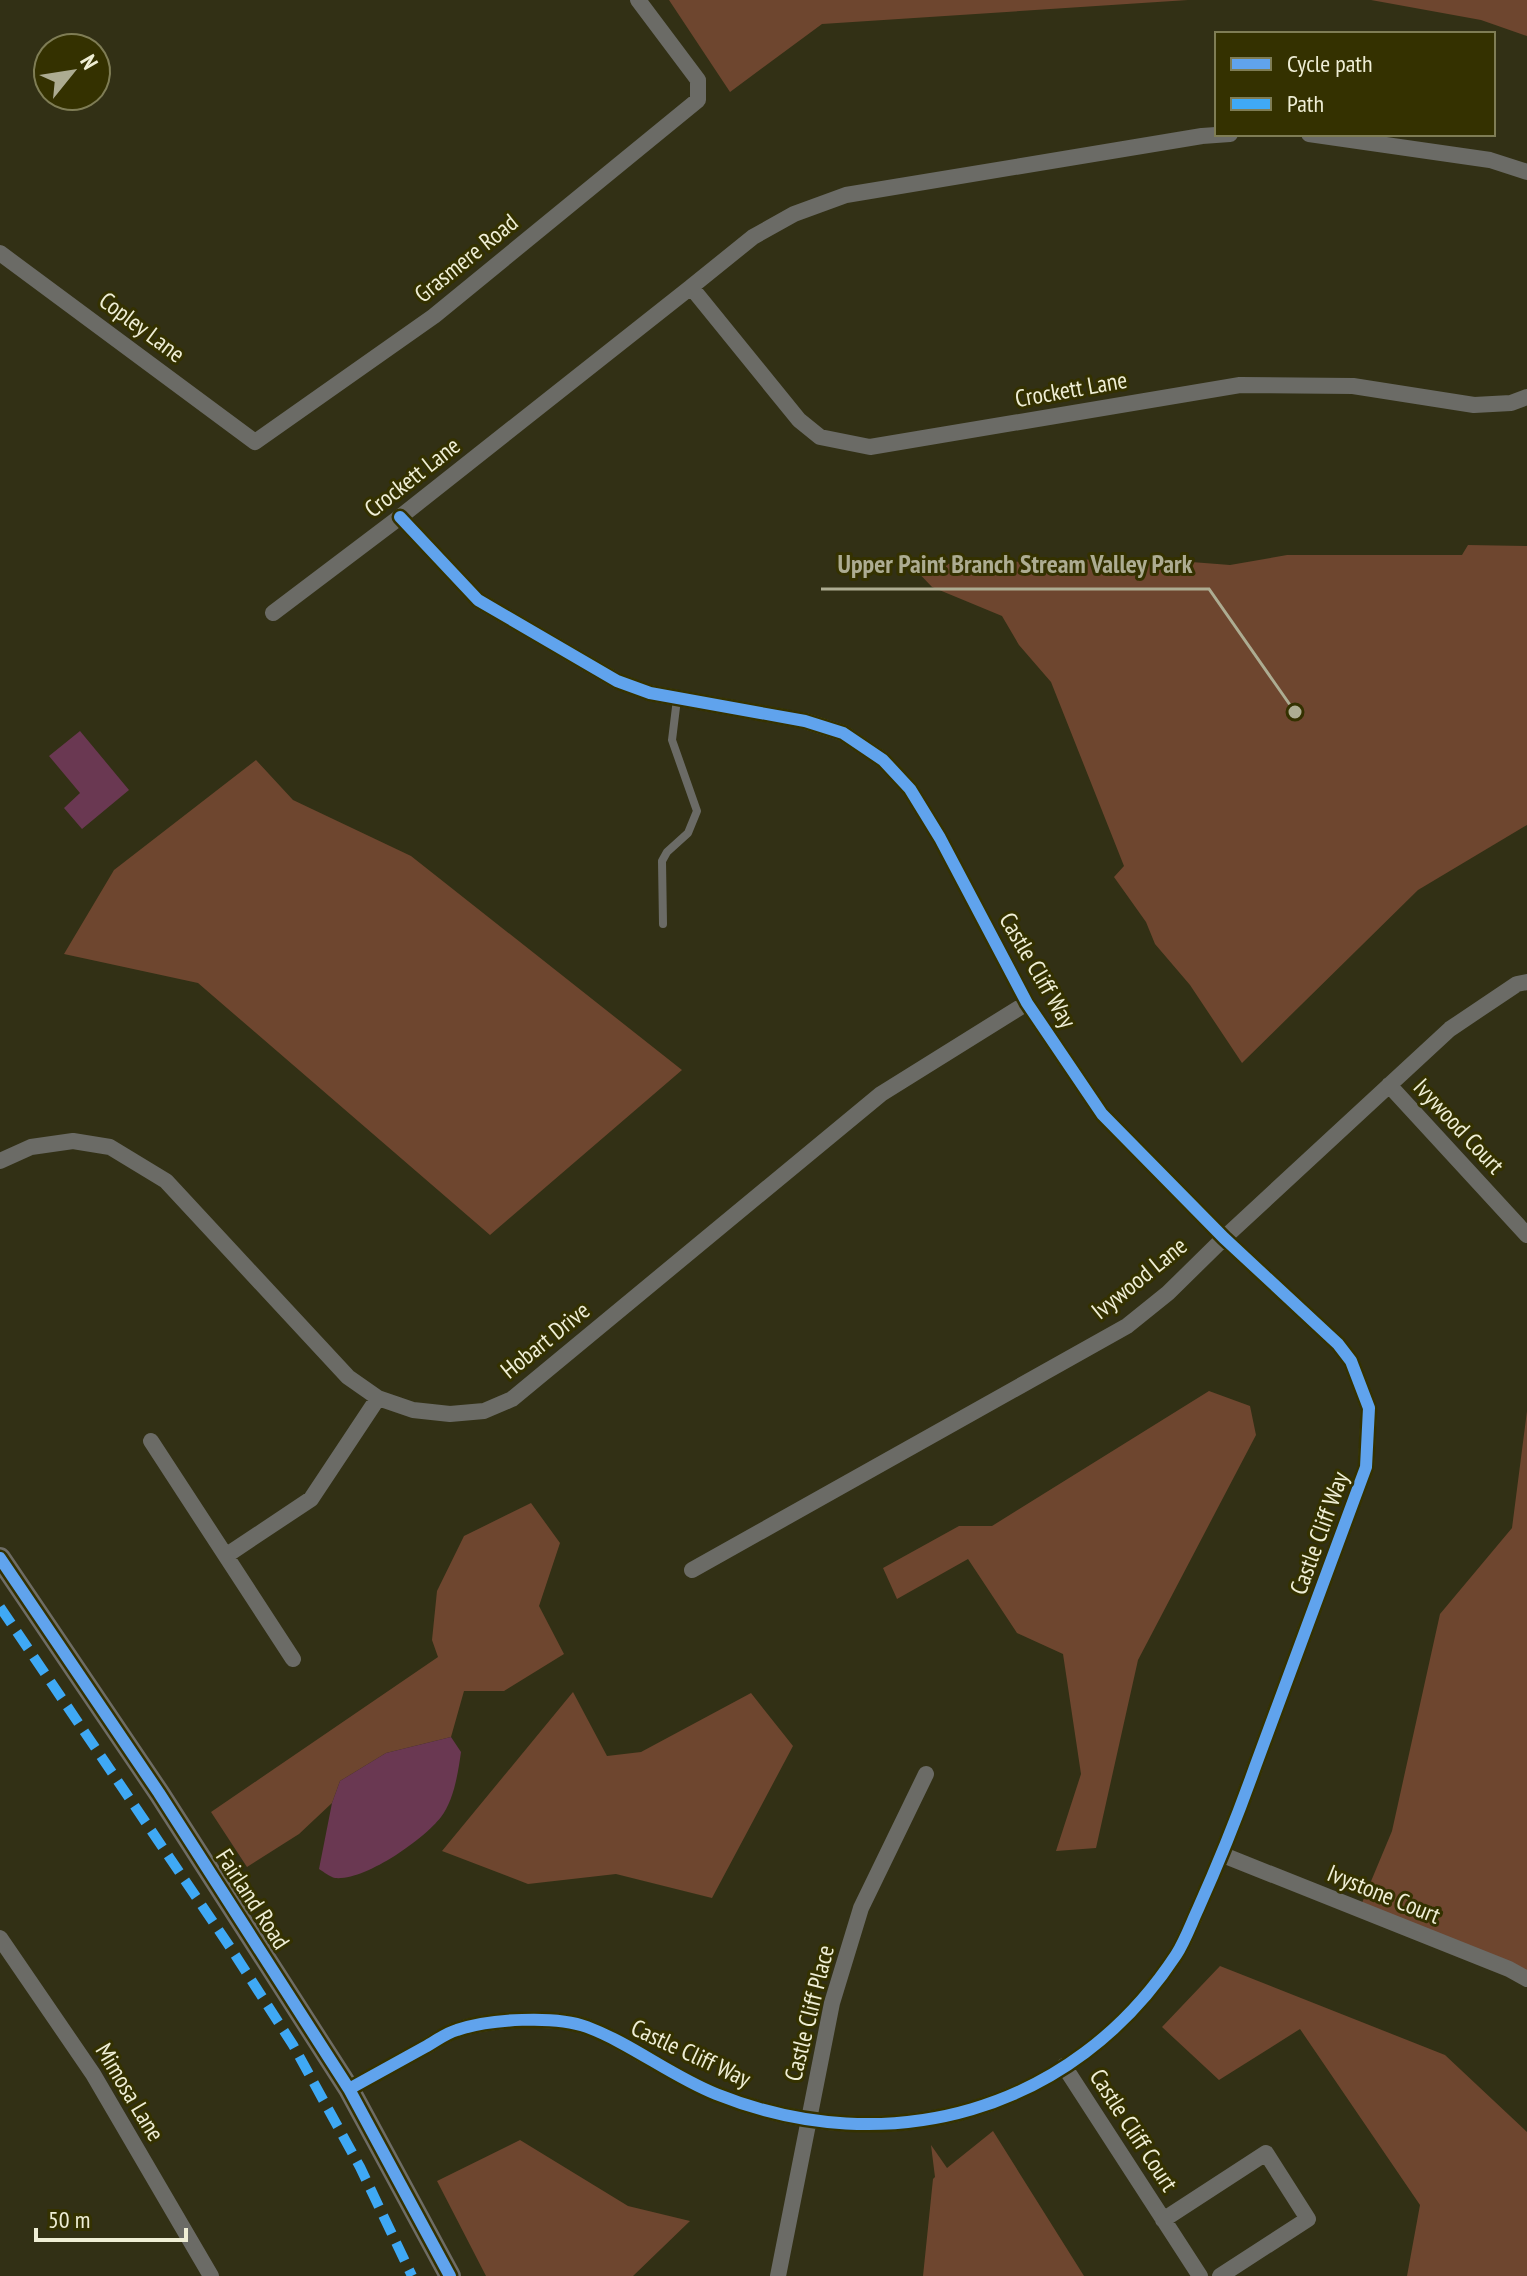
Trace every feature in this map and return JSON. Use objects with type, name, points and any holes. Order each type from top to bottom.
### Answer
[{"type":"main road","name":"Fairland Road","points":[[0,1558],[159,1793],[349,2089],[450,2276]]},
{"type":"street","name":"Grasmere Road","points":[[255,442],[434,316],[698,100],[698,80],[638,0]]},
{"type":"street","name":"Crockett Lane","points":[[273,613],[400,517],[753,237],[794,214],[846,195],[1215,135]]},
{"type":"street","points":[[1323,136],[1490,160],[1527,172]]},
{"type":"street","name":"Copley Lane","points":[[0,253],[255,442]]},
{"type":"street","name":"Crockett Lane","points":[[691,287],[799,420],[820,437],[870,447],[1240,385],[1353,386],[1474,405],[1511,403],[1527,397]]},
{"type":"street","name":"Castle Cliff Way","points":[[349,2089],[456,2030],[499,2021],[540,2020],[585,2026],[715,2093],[778,2114],[851,2125],[914,2123],[970,2111],[1013,2095],[1064,2066],[1112,2031],[1141,2001],[1178,1952],[1223,1855],[1366,1467],[1369,1408],[1351,1361],[1338,1344],[1224,1238],[1102,1114],[1027,1003],[940,838],[910,789],[883,760],[843,733],[805,721],[650,693],[617,681],[478,600],[400,517]]},
{"type":"street","name":"Ivywood Lane","points":[[692,1570],[1127,1326],[1168,1293],[1450,1029],[1517,984],[1527,982]]},
{"type":"street","name":"Hobart Drive","points":[[0,1161],[31,1147],[73,1141],[110,1147],[166,1181],[348,1377],[378,1398],[413,1410],[450,1414],[484,1411],[512,1399],[881,1094],[1027,1003]]},
{"type":"street","name":"Ivywood Court","points":[[1389,1085],[1527,1235]]},
{"type":"street","points":[[227,1555],[311,1499],[378,1398]]},
{"type":"street","points":[[151,1441],[293,1659]]},
{"type":"street","name":"Castle Cliff Place","points":[[778,2276],[832,2003],[861,1908],[926,1774]]},
{"type":"street","name":"Ivystone Court","points":[[1223,1855],[1509,1969],[1527,1979]]},
{"type":"street","name":"Mimosa Lane","points":[[0,1938],[93,2074],[211,2276]]},
{"type":"street","name":"Castle Cliff Court","points":[[1064,2066],[1200,2276]]},
{"type":"street","name":"Castle Cliff Court","points":[[1163,2220],[1266,2153],[1308,2219],[1220,2276]]},
{"type":"lane","points":[[663,924],[662,861],[667,852],[688,833],[697,811],[672,740],[677,698]]},
{"type":"shaded area","points":[[669,0],[1188,0],[822,24],[730,92]]},
{"type":"shaded area","points":[[1371,0],[1527,0],[1527,36],[1481,20]]},
{"type":"shaded area","points":[[1468,545],[1527,546],[1527,825],[1418,890],[1242,1063],[1190,985],[1155,944],[1146,922],[1114,877],[1124,866],[1051,682],[1019,645],[1002,616],[932,587],[911,565],[1140,558],[1230,565],[1287,555],[1462,555]]},
{"type":"shaded area","points":[[80,731],[129,790],[82,829],[64,808],[80,793],[49,756]]},
{"type":"shaded area","points":[[256,760],[293,800],[411,856],[682,1070],[490,1235],[198,983],[64,954],[114,870]]},
{"type":"shaded area","points":[[1209,1391],[1250,1406],[1256,1435],[1138,1660],[1096,1848],[1056,1851],[1081,1774],[1063,1654],[1017,1633],[968,1559],[897,1599],[883,1568],[959,1526],[992,1526]]},
{"type":"shaded area","points":[[1527,1411],[1527,1979],[1359,1910],[1392,1831],[1440,1614],[1512,1528]]},
{"type":"shaded area","points":[[531,1503],[560,1543],[539,1606],[564,1654],[504,1691],[464,1691],[451,1737],[386,1753],[340,1781],[332,1803],[299,1834],[247,1867],[211,1812],[438,1657],[432,1640],[437,1591],[464,1536]]},
{"type":"shaded area","points":[[573,1692],[607,1756],[641,1752],[751,1693],[793,1746],[712,1898],[616,1874],[528,1884],[442,1851]]},
{"type":"shaded area","points":[[451,1737],[461,1752],[457,1777],[445,1810],[433,1826],[392,1857],[362,1873],[335,1878],[319,1869],[332,1803],[340,1781],[386,1753]]},
{"type":"shaded area","points":[[1220,1966],[1445,2055],[1527,2132],[1527,2276],[1407,2276],[1420,2205],[1300,2029],[1219,2080],[1162,2027]]},
{"type":"shaded area","points":[[993,2131],[1084,2276],[923,2276],[935,2177],[931,2145],[947,2168]]},
{"type":"shaded area","points":[[520,2140],[628,2206],[690,2221],[633,2276],[486,2276],[437,2181]]},
{"type":"marked path","points":[[0,1607],[293,2045],[360,2167],[412,2276]]},
{"type":"cycle path","points":[[349,2089],[453,2031],[486,2023],[522,2020],[558,2021],[587,2027],[716,2094],[781,2114],[846,2123],[910,2122],[972,2109],[1031,2086],[1085,2053],[1134,2009],[1176,1955],[1188,1932],[1242,1803],[1366,1467],[1369,1408],[1351,1361],[1338,1344],[1224,1238],[1102,1114],[1027,1003],[940,838],[910,789],[883,760],[843,733],[805,721],[650,693],[617,681],[478,600],[400,517]]},
{"type":"cycle path","points":[[0,1558],[159,1793],[349,2089],[450,2276]]},
{"type":"place","name":"Upper Paint Branch Stream Valley Park","points":[[1295,712]]}]
